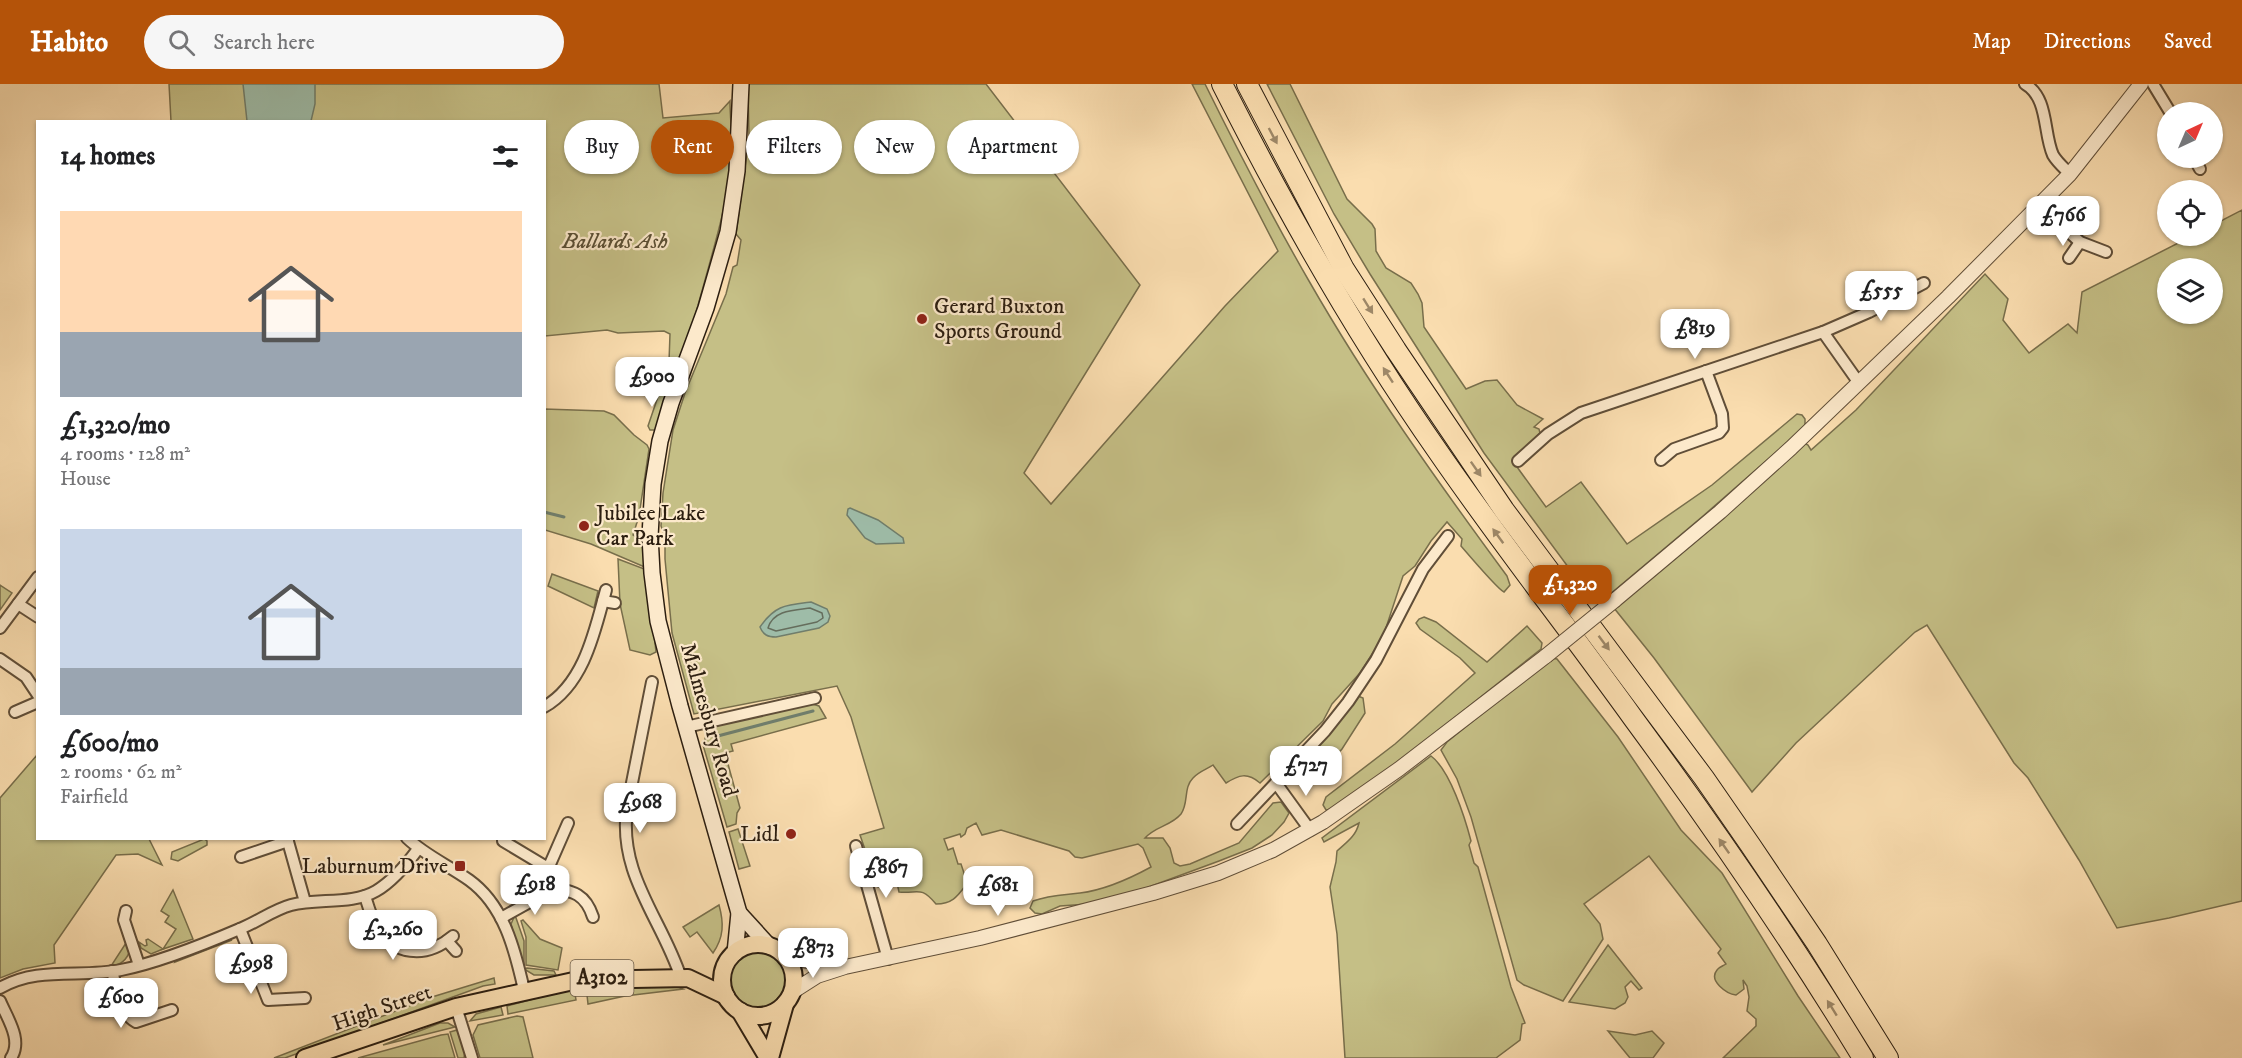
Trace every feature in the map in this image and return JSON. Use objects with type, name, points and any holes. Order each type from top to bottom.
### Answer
[{"type":"highway","points":[[1222,84],[1323,272],[1437,451],[1688,794],[1792,946],[1863,1058]]},
{"type":"highway","points":[[1247,84],[1344,269],[1396,350],[1498,501],[1697,769],[1751,846],[1817,944],[1888,1058]]},
{"type":"main road","name":"Malmesbury Road","points":[[739,913],[686,727],[656,611],[650,536],[653,484],[662,433],[706,308],[728,232],[738,163],[741,84]]},
{"type":"main road","points":[[739,913],[769,946],[786,957]]},
{"type":"main road","points":[[726,996],[723,980],[731,958],[739,913]]},
{"type":"main road","name":"A3102","points":[[731,958],[751,945],[769,946]]},
{"type":"main road","name":"A3102","points":[[769,1058],[789,998],[794,974],[786,957]]},
{"type":"main road","name":"High Street","points":[[305,1058],[456,1007],[524,990],[578,980],[685,978],[731,958]]},
{"type":"main road","name":"High Street","points":[[685,978],[726,996]]},
{"type":"main road","name":"A3102","points":[[726,996],[740,1011],[769,1058]]},
{"type":"main road","points":[[740,1011],[752,1016],[764,1016],[776,1012],[789,998]]},
{"type":"street","points":[[2025,84],[2036,94],[2045,119],[2053,155],[2070,174]]},
{"type":"street","points":[[789,998],[817,976],[844,967],[888,959],[1076,914],[1196,881],[1273,850],[1310,830],[1419,755],[1546,656],[1720,512],[1859,383],[2070,174],[2141,84]]},
{"type":"street","points":[[2153,84],[2164,102]]},
{"type":"street","points":[[2039,205],[2080,242],[2106,252]]},
{"type":"street","points":[[2069,258],[2080,242]]},
{"type":"street","points":[[1518,461],[1548,434],[1581,413],[1823,332],[1869,312],[1924,283]]},
{"type":"street","points":[[1823,332],[1859,383]]},
{"type":"street","points":[[1661,460],[1676,448],[1719,433],[1723,428],[1722,414],[1706,371]]},
{"type":"street","points":[[1237,824],[1330,724],[1365,678],[1423,569],[1448,536]]},
{"type":"street","points":[[0,628],[36,580]]},
{"type":"street","points":[[546,704],[558,698],[569,686],[591,642],[608,598]]},
{"type":"street","points":[[18,604],[36,616]]},
{"type":"street","points":[[0,658],[26,677],[36,692]]},
{"type":"street","points":[[652,682],[627,808],[628,852],[639,888],[685,978]]},
{"type":"street","points":[[686,727],[815,698]]},
{"type":"street","points":[[15,712],[36,703]]},
{"type":"street","points":[[1276,783],[1310,830]]},
{"type":"street","points":[[501,918],[528,903],[537,894],[568,823]]},
{"type":"street","points":[[241,857],[288,840],[305,902]]},
{"type":"street","points":[[409,840],[418,849],[471,881],[482,891],[501,918],[513,948],[524,990]]},
{"type":"street","points":[[503,840],[548,868]]},
{"type":"street","points":[[856,846],[888,959]]},
{"type":"street","points":[[0,988],[17,980],[45,974],[112,971],[139,965],[240,929],[278,910],[305,902],[365,896],[385,885],[408,863],[418,849]]},
{"type":"street","points":[[542,885],[580,895],[588,905],[593,917]]},
{"type":"street","points":[[365,896],[379,930],[400,948],[418,952],[438,948],[450,938],[456,951]]},
{"type":"street","points":[[126,910],[124,920],[139,965]]},
{"type":"street","points":[[240,929],[268,1000],[305,998]]},
{"type":"street","points":[[786,957],[844,967]]},
{"type":"street","points":[[112,971],[122,1006],[133,1021],[172,1010]]},
{"type":"street","points":[[0,1001],[15,1037],[16,1046],[11,1058]]},
{"type":"street","points":[[456,1007],[472,1058]]},
{"type":"green space","name":"Ballards Ash","points":[[169,84],[659,84],[663,118],[719,113],[730,101],[731,120],[651,120],[651,174],[730,174],[717,238],[694,319],[688,338],[675,364],[669,362],[670,334],[664,331],[618,333],[607,330],[546,336],[546,120],[171,120]]},
{"type":"green space","points":[[748,84],[986,84],[1014,120],[947,120],[947,174],[1055,174],[1140,285],[1024,473],[1051,504],[1225,306],[1278,251],[1192,84],[1205,84],[1295,257],[1355,357],[1404,432],[1507,576],[1510,585],[1504,592],[1496,585],[1461,546],[1462,539],[1447,522],[1415,566],[1403,576],[1383,637],[1360,673],[1332,704],[1323,721],[1260,783],[1251,777],[1243,776],[1226,783],[1213,765],[1200,772],[1190,782],[1181,814],[1145,838],[1163,838],[1170,848],[1174,863],[1180,866],[1190,864],[1239,843],[1273,803],[1281,802],[1289,813],[1284,822],[1272,835],[1252,848],[1146,888],[1088,904],[1060,906],[1042,914],[1035,913],[1030,908],[1033,901],[1108,887],[1151,867],[1143,848],[1138,844],[1082,858],[1075,857],[1069,851],[1001,830],[982,835],[976,823],[967,828],[961,837],[960,834],[944,839],[948,850],[953,848],[966,879],[966,885],[954,899],[936,904],[922,892],[899,892],[897,883],[878,887],[860,835],[884,828],[851,717],[837,686],[694,714],[672,633],[665,537],[661,526],[663,493],[673,430],[685,393],[726,294],[733,267],[737,265],[741,240],[736,234],[746,160],[746,174],[842,174],[842,120],[749,120]]},
{"type":"green space","points":[[1267,84],[1290,84],[1347,199],[1375,229],[1376,251],[1386,268],[1411,283],[1422,303],[1424,327],[1466,389],[1485,381],[1497,380],[1517,405],[1543,419],[1534,427],[1539,429],[1540,433],[1512,460],[1546,507],[1581,482],[1627,544],[1712,485],[1797,414],[1802,415],[1805,419],[1805,427],[1609,595],[1602,592],[1591,598],[1484,453],[1370,274],[1334,214]]},
{"type":"green space","points":[[2242,210],[2242,901],[2117,928],[2079,860],[2028,778],[2014,763],[1927,625],[1915,632],[1796,743],[1752,792],[1654,658],[1614,608],[1804,443],[1811,450],[1856,410],[1985,274],[2008,299],[2003,320],[2029,353],[2068,324],[2077,333],[2082,292],[2172,246],[2223,246],[2223,220]]},
{"type":"green space","points":[[664,379],[671,387],[658,430],[650,430],[648,426]]},
{"type":"green space","points":[[546,409],[604,411],[614,415],[649,449],[639,516],[633,535],[644,542],[647,568],[591,544],[546,530]]},
{"type":"green space","points":[[618,559],[647,570],[656,652],[650,655],[630,650],[620,604]]},
{"type":"green space","points":[[552,574],[598,591],[594,608],[548,586]]},
{"type":"green space","points":[[0,585],[12,593],[0,610]]},
{"type":"green space","points":[[1424,617],[1436,622],[1487,662],[1527,626],[1542,643],[1541,649],[1400,761],[1332,809],[1326,810],[1323,805],[1326,797],[1395,744],[1475,673],[1460,658],[1420,629],[1416,623]]},
{"type":"green space","points":[[1551,658],[1557,659],[1618,737],[1681,830],[1722,873],[1798,996],[1840,1058],[1723,1058],[1756,1026],[1756,1019],[1747,1011],[1749,997],[1747,986],[1743,980],[1744,989],[1736,995],[1720,986],[1715,974],[1726,964],[1718,953],[1721,949],[1649,856],[1584,904],[1600,924],[1603,939],[1563,1001],[1517,980],[1471,817],[1457,779],[1441,750],[1447,742]]},
{"type":"green space","points":[[1358,696],[1363,698],[1365,713],[1342,749],[1323,770],[1302,767]]},
{"type":"green space","points":[[809,703],[819,706],[826,718],[731,744],[733,751],[725,753],[740,808],[736,824],[727,827],[703,745],[706,736],[716,726]]},
{"type":"green space","points":[[36,756],[36,840],[150,840],[162,865],[138,854],[116,855],[54,945],[55,963],[23,969],[0,978],[0,798]]},
{"type":"green space","points":[[1431,756],[1444,772],[1461,808],[1471,841],[1469,845],[1474,863],[1478,867],[1511,987],[1525,1023],[1522,1024],[1520,1040],[1496,1058],[1345,1058],[1337,934],[1330,887],[1337,851],[1348,842],[1359,823],[1324,842],[1322,838]]},
{"type":"green space","points":[[738,829],[750,866],[739,869],[729,832]]},
{"type":"green space","points":[[202,840],[207,841],[207,845],[178,861],[171,859],[172,852]]},
{"type":"green space","points":[[173,890],[193,939],[163,949],[176,929],[165,922],[169,916],[161,911]]},
{"type":"green space","points":[[719,905],[722,930],[713,953],[697,932],[690,937],[683,927]]},
{"type":"green space","points":[[515,915],[524,941],[524,965],[522,966],[511,924]]},
{"type":"green space","points":[[523,920],[540,939],[562,948],[558,970],[526,965],[526,937],[521,921]]},
{"type":"green space","points":[[148,939],[163,949],[151,954],[141,948],[139,942],[145,946]]},
{"type":"green space","points":[[232,940],[175,962],[177,958]]},
{"type":"green space","points":[[126,943],[130,950],[127,957],[121,963],[111,966]]},
{"type":"green space","points":[[1608,945],[1642,988],[1639,990],[1631,981],[1625,987],[1628,997],[1625,1003],[1615,1009],[1569,1002]]},
{"type":"green space","points":[[758,951],[774,956],[782,964],[787,980],[782,996],[774,1004],[758,1009],[742,1004],[734,996],[729,980],[734,964],[742,956]]},
{"type":"green space","points":[[524,969],[554,971],[556,975],[534,975]]},
{"type":"green space","points":[[494,978],[495,984],[483,986],[285,1058],[274,1058],[432,997]]},
{"type":"green space","points":[[629,986],[676,986],[683,989],[625,996],[588,1004],[587,995],[602,989]]},
{"type":"green space","points":[[567,990],[575,994],[576,1000],[508,1014],[507,1006]]},
{"type":"green space","points":[[501,1007],[503,1015],[470,1021],[476,1014]]},
{"type":"green space","points":[[517,1016],[523,1017],[533,1058],[480,1058],[473,1035],[478,1025]]},
{"type":"green space","points":[[440,1023],[448,1023],[455,1027],[383,1045]]},
{"type":"green space","points":[[457,1030],[465,1051],[464,1058],[458,1058],[450,1032]]},
{"type":"green space","points":[[1608,1031],[1635,1035],[1652,1031],[1664,1043],[1653,1058],[1630,1058]]},
{"type":"green space","points":[[448,1034],[455,1058],[358,1058],[441,1035]]},
{"type":"water","points":[[243,84],[315,84],[315,104],[311,120],[247,120]]},
{"type":"water","points":[[850,508],[878,520],[903,538],[904,543],[876,544],[865,538],[847,515]]},
{"type":"water","points":[[811,602],[827,609],[830,616],[828,622],[819,628],[776,637],[766,635],[761,630],[760,627],[765,620],[776,610],[788,605]]},
{"type":"waterway","points":[[546,512],[564,517]]},
{"type":"waterway","points":[[714,737],[813,711]]},
{"type":"place","name":"Gerard Buxton Sports Ground","points":[[922,319]]},
{"type":"place","name":"Jubilee Lake Car Park","points":[[584,526]]},
{"type":"place","name":"Lidl","points":[[791,834]]},
{"type":"place","name":"Laburnum Drive","points":[[460,866]]}]
